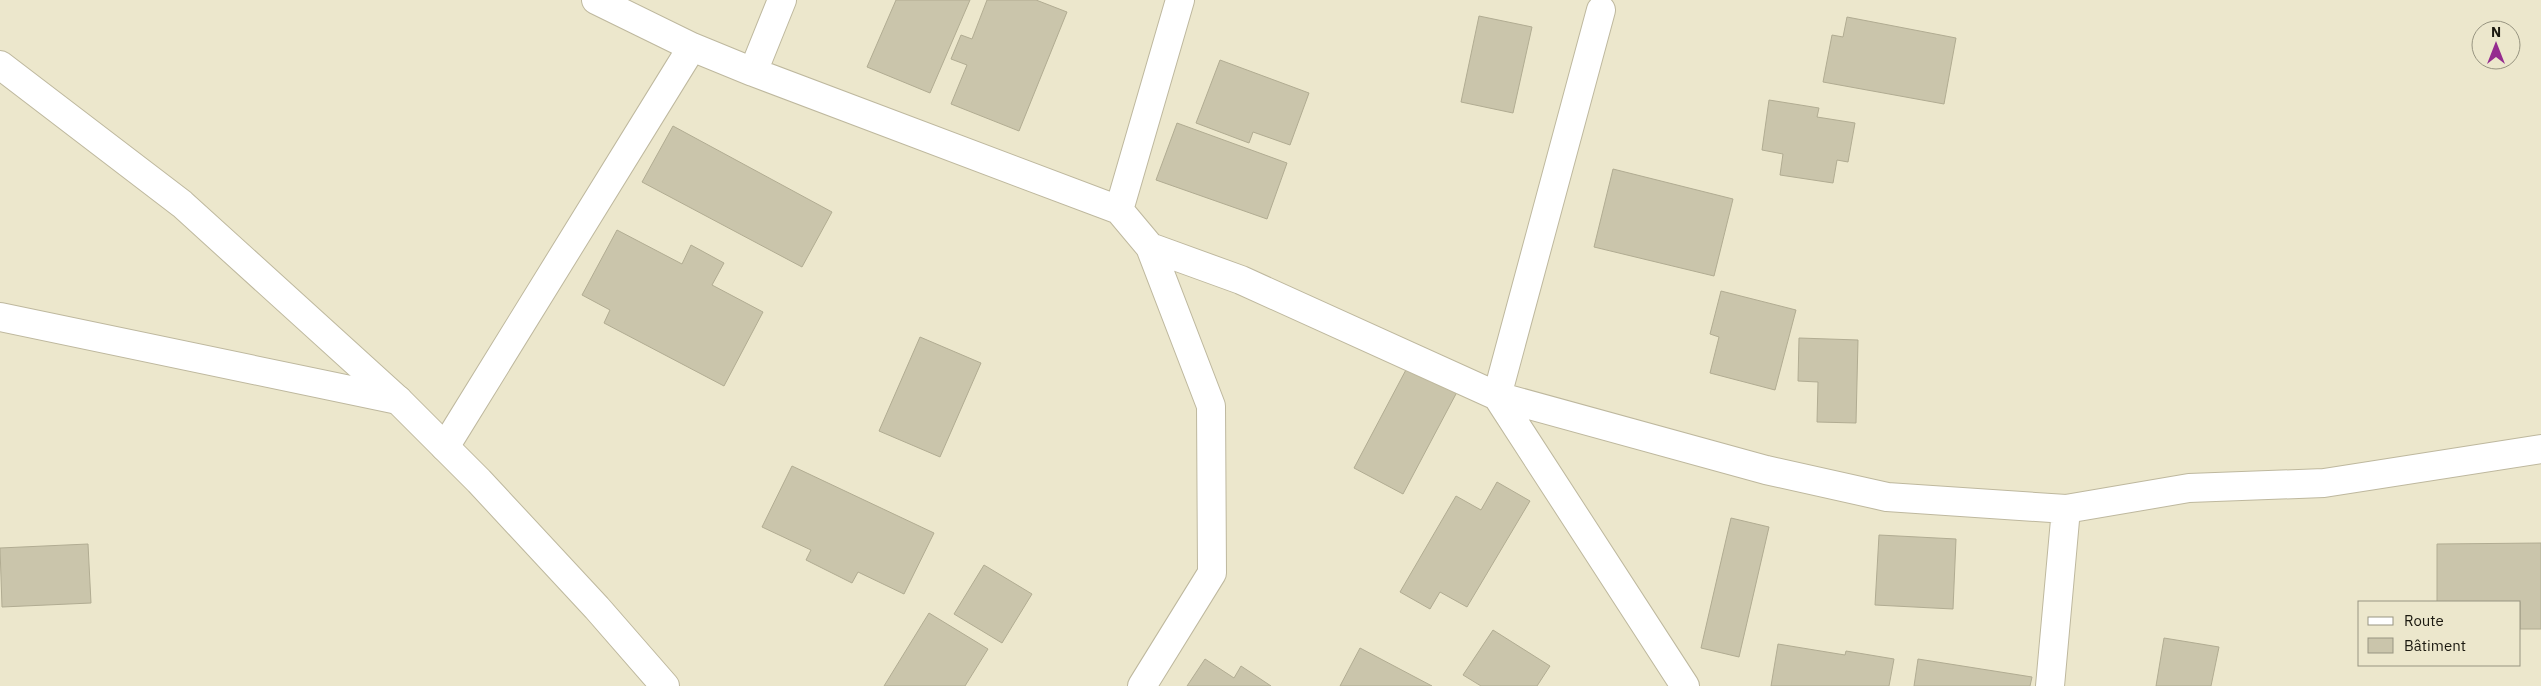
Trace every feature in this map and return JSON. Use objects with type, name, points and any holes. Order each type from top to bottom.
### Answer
[{"type":"street","points":[[596,0],[692,46],[753,72],[1119,210],[1150,247],[1211,406],[1212,573],[1142,686]]},
{"type":"street","points":[[753,72],[782,0]]},
{"type":"street","points":[[1119,210],[1180,0]]},
{"type":"street","points":[[1602,10],[1496,396],[1685,686]]},
{"type":"street","points":[[445,447],[692,46]]},
{"type":"street","points":[[0,65],[182,204],[398,400],[597,608],[666,686]]},
{"type":"street","points":[[1150,247],[1241,280],[1496,396],[1766,470],[1887,498],[2066,509],[2189,488],[2324,483],[2541,449]]},
{"type":"street","points":[[0,318],[398,400]]},
{"type":"street","points":[[2050,686],[2066,509]]},
{"type":"building","points":[[896,0],[970,0],[930,93],[867,67]]},
{"type":"building","points":[[987,0],[1036,0],[1067,12],[1019,131],[951,104],[967,65],[951,59],[961,35],[972,39]]},
{"type":"building","points":[[1479,16],[1532,27],[1513,113],[1461,102]]},
{"type":"building","points":[[1847,17],[1956,38],[1944,104],[1823,82],[1832,35],[1843,37]]},
{"type":"building","points":[[1220,60],[1309,93],[1290,145],[1253,132],[1249,143],[1196,123]]},
{"type":"building","points":[[1769,100],[1819,108],[1817,117],[1855,123],[1848,162],[1837,160],[1833,183],[1780,175],[1783,154],[1762,150]]},
{"type":"building","points":[[1177,123],[1287,163],[1267,219],[1156,180]]},
{"type":"building","points":[[673,126],[832,212],[802,267],[642,182]]},
{"type":"building","points":[[1613,169],[1733,199],[1714,276],[1594,247]]},
{"type":"building","points":[[617,230],[682,264],[691,245],[724,263],[712,285],[763,312],[724,386],[604,323],[610,310],[582,295]]},
{"type":"building","points":[[1721,291],[1796,310],[1775,390],[1710,373],[1719,337],[1710,334]]},
{"type":"building","points":[[920,337],[981,363],[940,457],[879,431]]},
{"type":"building","points":[[1799,338],[1858,340],[1856,423],[1817,422],[1818,382],[1798,381]]},
{"type":"building","points":[[1408,366],[1457,392],[1403,494],[1354,468]]},
{"type":"building","points":[[792,466],[934,533],[904,594],[858,572],[852,583],[806,560],[811,550],[762,527]]},
{"type":"building","points":[[1497,482],[1530,501],[1467,607],[1440,592],[1430,609],[1400,592],[1456,496],[1481,510]]},
{"type":"building","points":[[1731,518],[1769,527],[1739,657],[1701,648]]},
{"type":"building","points":[[1879,535],[1956,539],[1953,609],[1875,605]]},
{"type":"building","points":[[2541,543],[2541,629],[2521,629],[2521,601],[2437,601],[2437,544]]},
{"type":"building","points":[[88,544],[91,603],[2,607],[0,548]]},
{"type":"building","points":[[984,565],[1032,594],[1002,643],[954,614]]},
{"type":"building","points":[[929,613],[988,649],[965,686],[884,686]]},
{"type":"building","points":[[1493,630],[1550,666],[1537,686],[1481,686],[1463,675]]},
{"type":"building","points":[[2164,638],[2219,647],[2211,686],[2156,686]]},
{"type":"building","points":[[1778,644],[1845,655],[1846,651],[1894,659],[1889,686],[1771,686]]},
{"type":"building","points":[[1360,648],[1432,686],[1340,686]]},
{"type":"building","points":[[1205,659],[1234,678],[1241,666],[1271,686],[1187,686]]},
{"type":"building","points":[[1918,659],[2032,677],[2030,686],[1914,686]]}]
